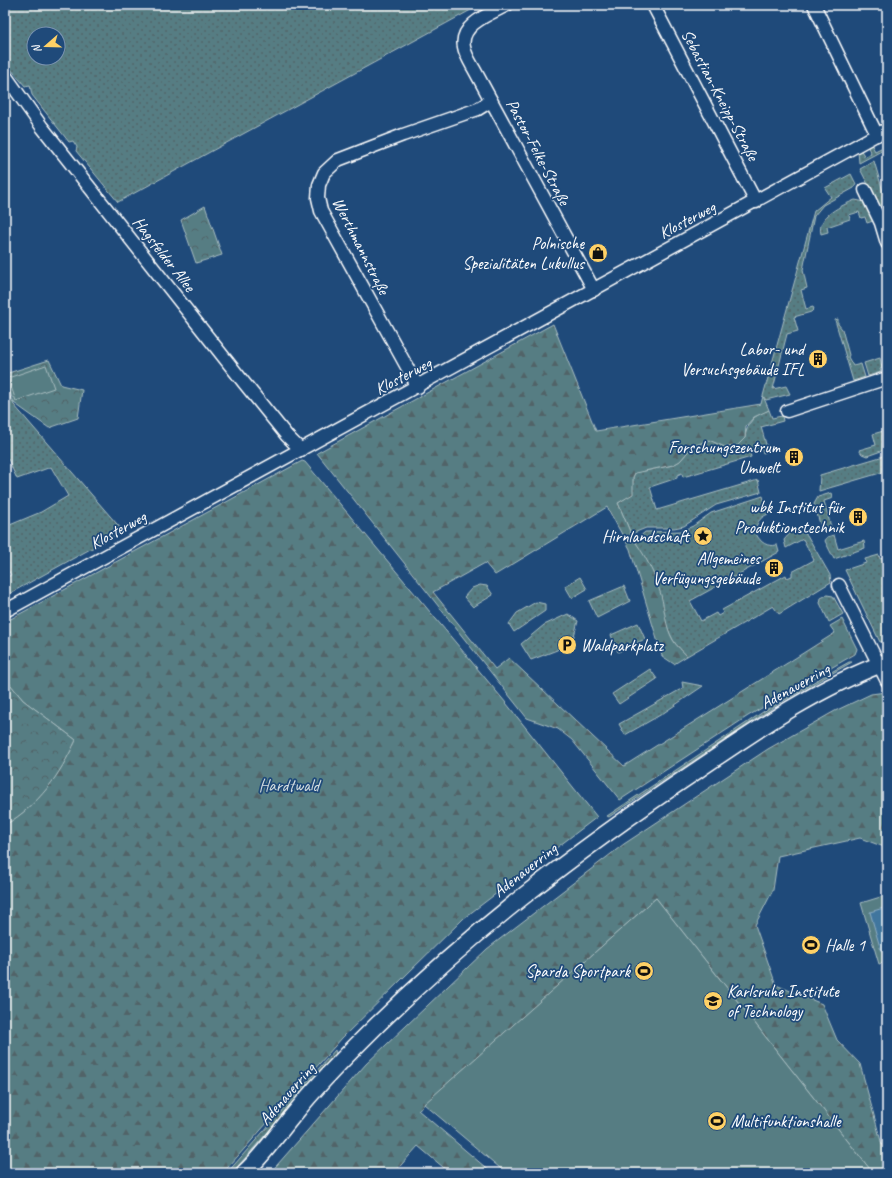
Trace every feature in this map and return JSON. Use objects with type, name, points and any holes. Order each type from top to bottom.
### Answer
[{"type":"main road","name":"Adenauerring","points":[[245,1172],[306,1100],[360,1042],[445,961],[515,901],[612,829],[781,714],[863,671],[883,663]]},
{"type":"street","name":"Pastor-Felke-Straße","points":[[507,5],[468,28],[464,37],[464,47],[491,101],[594,290]]},
{"type":"street","name":"Sebastian-Kneipp-Straße","points":[[653,5],[756,202]]},
{"type":"street","points":[[814,5],[882,132]]},
{"type":"street","name":"Hagsfelder Allee","points":[[5,75],[42,127],[230,366],[287,436],[301,450]]},
{"type":"street","name":"Werthmannstraße","points":[[418,387],[321,211],[318,198],[319,185],[324,173],[338,160],[403,135],[478,109],[491,101]]},
{"type":"street","name":"Klosterweg","points":[[5,611],[418,387],[882,132]]},
{"type":"street","points":[[865,190],[881,223],[887,243]]},
{"type":"street","points":[[787,410],[887,378]]},
{"type":"street","points":[[839,585],[883,663],[887,681]]},
{"type":"green space","points":[[5,5],[480,5],[118,202],[76,151],[77,147],[73,141],[69,142],[32,95],[30,85],[25,86],[5,62]]},
{"type":"green space","points":[[887,135],[887,148],[859,163],[858,151],[860,149],[865,157],[871,153],[867,146],[871,144],[875,151],[885,146],[881,138]]},
{"type":"green space","points":[[874,161],[887,205],[887,213],[882,211],[860,169]]},
{"type":"green space","points":[[851,174],[856,184],[854,188],[823,205],[814,216],[803,270],[807,288],[801,290],[806,309],[813,307],[814,309],[811,312],[794,317],[798,331],[787,334],[773,389],[786,386],[790,394],[766,400],[763,396],[814,211],[831,197],[825,188]]},
{"type":"green space","points":[[855,200],[865,202],[873,221],[867,223],[865,217],[861,218],[859,212],[849,215],[850,219],[827,227],[828,232],[821,234],[821,228],[826,217],[838,208]]},
{"type":"green space","points":[[205,206],[222,255],[196,263],[181,220]]},
{"type":"green space","points":[[838,319],[838,324],[842,329],[849,355],[848,357],[853,366],[861,364],[865,377],[853,381],[835,320]]},
{"type":"green space","points":[[553,324],[596,431],[761,404],[763,396],[769,410],[754,417],[746,426],[745,438],[737,446],[725,447],[709,440],[693,446],[680,461],[673,465],[635,473],[633,477],[633,494],[618,503],[631,534],[630,535],[644,556],[656,579],[670,635],[687,656],[674,664],[662,656],[630,549],[607,507],[495,575],[485,563],[433,592],[495,669],[509,658],[624,766],[835,633],[830,626],[842,619],[857,649],[855,654],[748,716],[620,800],[572,740],[558,729],[527,718],[317,453]]},
{"type":"green space","points":[[880,358],[882,368],[880,369],[881,372],[868,376],[864,363]]},
{"type":"green space","points":[[49,360],[61,385],[82,390],[78,418],[49,428],[14,403],[5,374]]},
{"type":"green space","points":[[46,365],[54,388],[16,401],[8,378]]},
{"type":"green space","points":[[5,386],[14,405],[123,531],[5,596],[5,578],[11,575],[5,565],[5,527],[41,512],[68,496],[51,467],[17,479],[8,459],[5,458]]},
{"type":"green space","points":[[769,410],[772,418],[782,416],[783,421],[761,427],[768,451],[763,453],[762,450],[750,453],[751,457],[683,477],[682,473],[677,475],[677,478],[650,487],[657,510],[758,480],[761,492],[716,505],[684,526],[674,528],[646,528],[631,534],[618,503],[632,494],[633,477],[635,473],[673,465],[680,461],[693,446],[709,440],[725,447],[745,438],[747,428],[752,420],[759,414]]},
{"type":"green space","points":[[887,430],[887,449],[867,456],[862,454],[859,450],[876,445],[873,434]]},
{"type":"green space","points":[[887,455],[887,471],[819,491],[820,475]]},
{"type":"green space","name":"Hardtwald","points":[[302,461],[305,462],[506,703],[597,817],[464,918],[342,1038],[223,1173],[5,1173],[5,825],[28,808],[47,788],[63,765],[76,740],[23,700],[5,678],[5,622]]},
{"type":"green space","points":[[831,493],[833,498],[824,501],[831,527],[825,529],[821,527],[814,504],[818,497]]},
{"type":"green space","points":[[763,496],[768,514],[762,517],[758,522],[756,534],[765,544],[777,545],[779,552],[690,601],[701,621],[716,613],[718,616],[723,613],[722,610],[786,575],[787,578],[792,576],[792,572],[814,560],[803,539],[786,548],[784,540],[791,532],[801,532],[807,535],[830,575],[831,582],[779,614],[773,606],[687,656],[676,644],[669,633],[654,575],[638,548],[636,540],[645,532],[681,531],[693,526],[711,513]]},
{"type":"green space","points":[[834,535],[838,549],[864,541],[865,548],[834,559],[825,541],[827,537]]},
{"type":"green space","points":[[879,555],[880,559],[887,557],[887,640],[880,642],[845,570],[866,563],[865,559]]},
{"type":"green space","points":[[580,577],[587,589],[572,598],[565,586]]},
{"type":"green space","points":[[480,585],[487,586],[493,595],[473,607],[464,597],[472,588]]},
{"type":"green space","points":[[624,586],[630,601],[597,618],[589,601]]},
{"type":"green space","points":[[827,595],[833,596],[843,614],[829,622],[820,603],[821,598]]},
{"type":"green space","points":[[536,602],[545,604],[545,611],[514,632],[509,624],[517,613]]},
{"type":"green space","points":[[568,614],[578,621],[574,636],[557,650],[531,660],[521,644],[544,625]]},
{"type":"green space","points":[[638,623],[645,639],[618,652],[611,635]]},
{"type":"green space","points":[[849,662],[852,662],[780,703],[609,817],[607,816],[778,702]]},
{"type":"green space","points":[[650,669],[657,679],[619,704],[612,694]]},
{"type":"green space","points":[[5,678],[23,700],[76,740],[63,766],[47,788],[28,808],[5,825]]},
{"type":"green space","points":[[682,682],[703,686],[662,714],[625,735],[619,724],[683,688]]},
{"type":"green space","points":[[886,692],[887,848],[860,838],[778,856],[773,890],[755,925],[776,985],[822,1004],[837,1040],[860,1064],[882,1145],[887,1144],[887,1173],[873,1173],[656,898],[418,1110],[492,1173],[450,1173],[418,1146],[394,1173],[270,1173],[366,1064],[487,949],[624,844],[768,749],[835,711],[871,694]]},
{"type":"green space","points":[[887,895],[887,962],[879,964],[861,903]]},
{"type":"green space","name":"Sparda Sportpark","points":[[656,898],[873,1173],[506,1173],[424,1104]]},
{"type":"green space","points":[[335,1050],[336,1054],[232,1173],[227,1173]]},
{"type":"water","points":[[887,907],[887,950],[881,951],[870,912]]},
{"type":"place","name":"Polnische Spezialitäten Lukullus","points":[[598,253]]},
{"type":"place","name":"Labor- und Versuchsgebäude IFL","points":[[818,359]]},
{"type":"place","name":"Forschungszentrum Umwelt","points":[[794,457]]},
{"type":"place","name":"wbk Institut für Produktionstechnik","points":[[858,517]]},
{"type":"place","name":"Hirnlandschaft","points":[[703,536]]},
{"type":"place","name":"Allgemeines Verfügungsgebäude","points":[[774,568]]},
{"type":"place","name":"Waldparkplatz","points":[[567,645]]},
{"type":"place","name":"Halle 1","points":[[811,945]]},
{"type":"place","name":"Sparda Sportpark","points":[[644,971]]},
{"type":"place","name":"Karlsruhe Institute of Technology","points":[[713,1001]]},
{"type":"place","name":"Multifunktionshalle","points":[[717,1121]]}]
